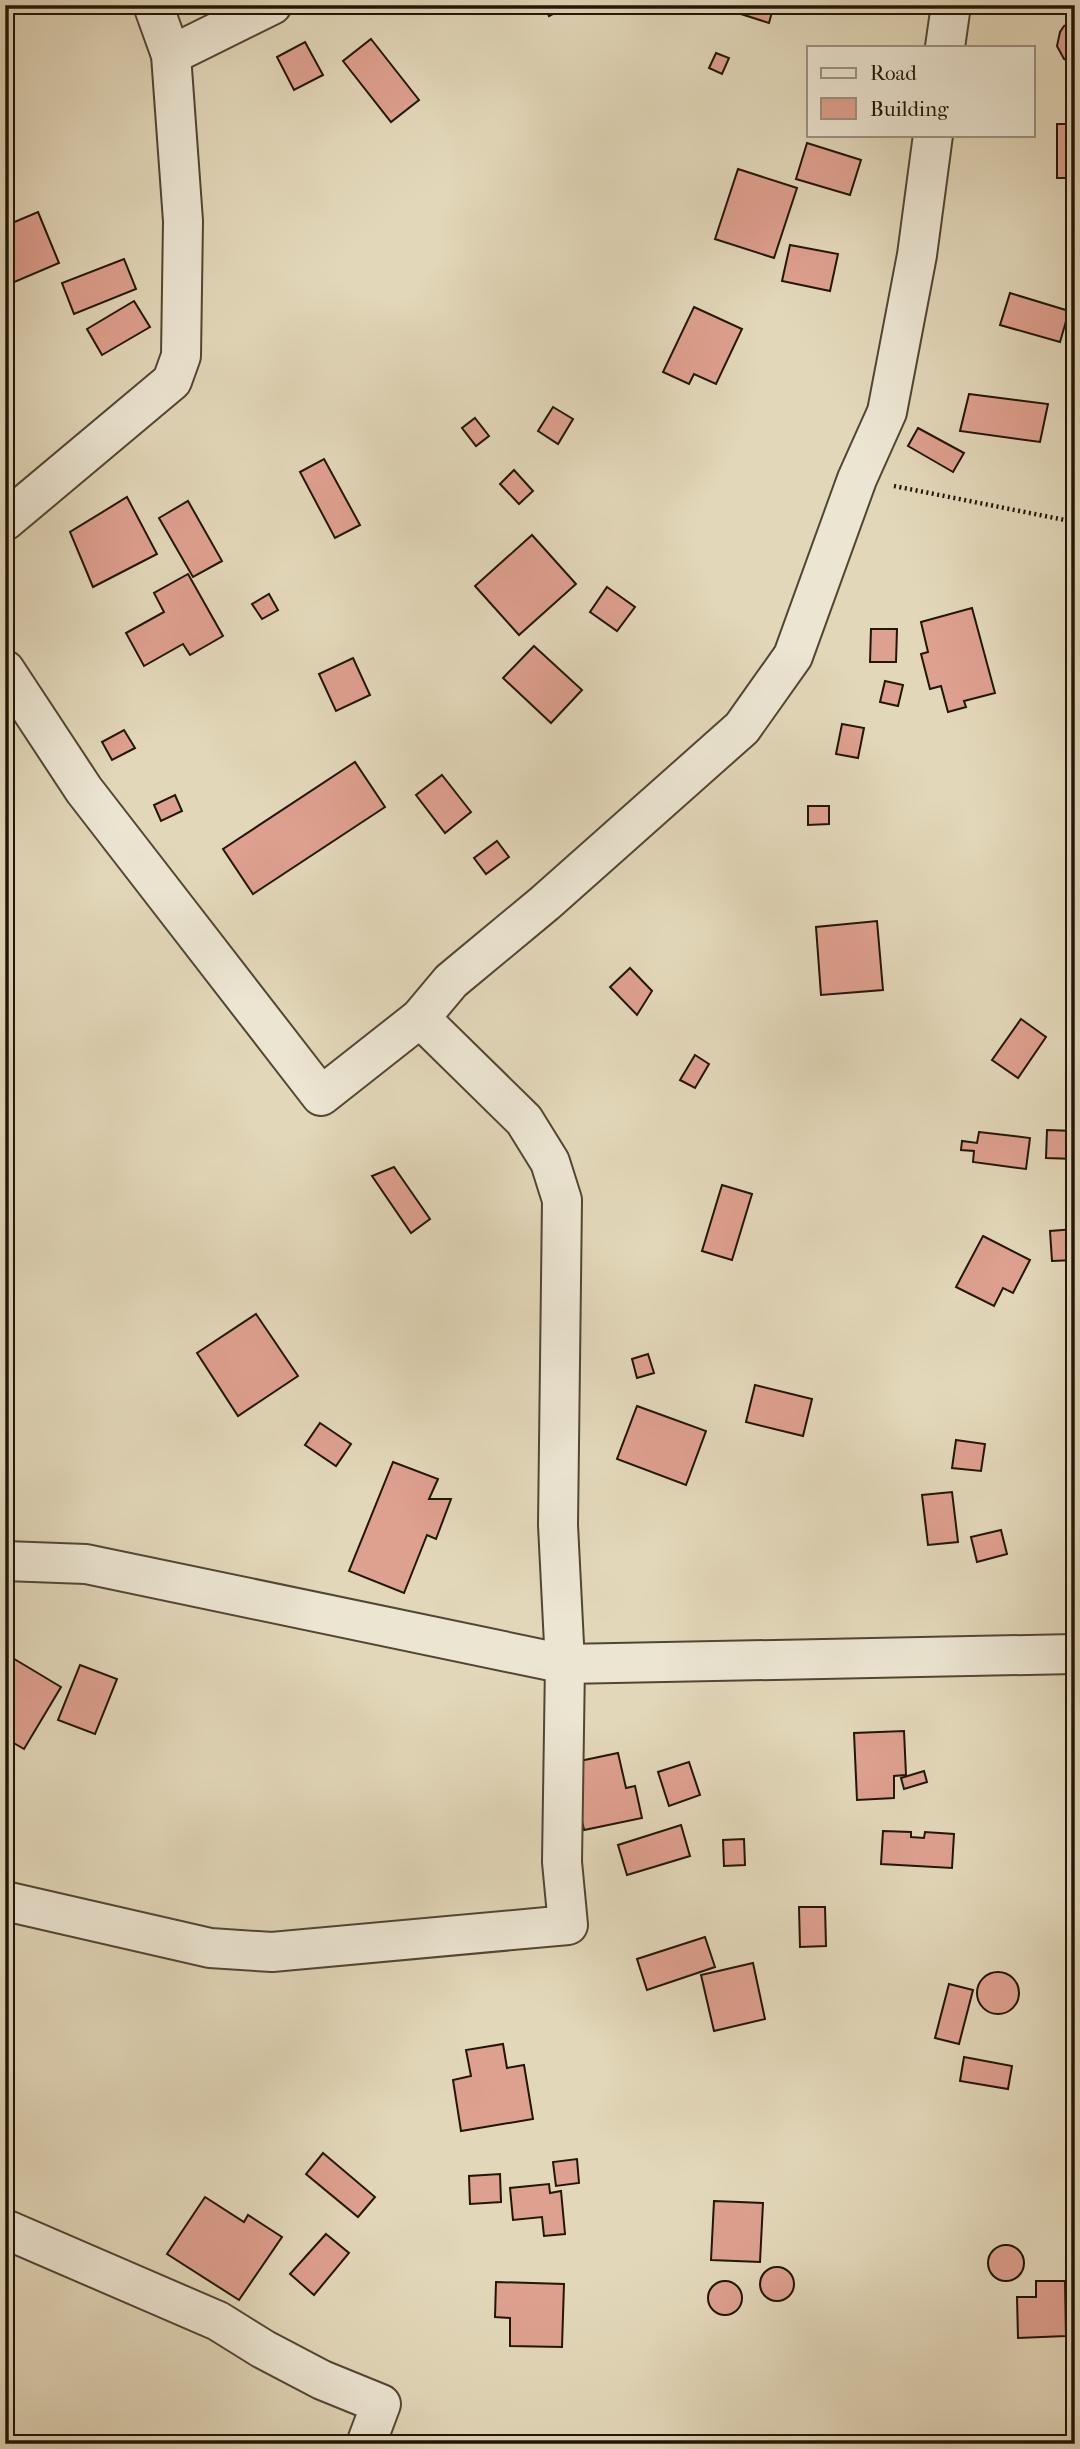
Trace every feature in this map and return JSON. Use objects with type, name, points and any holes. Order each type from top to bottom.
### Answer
[{"type":"street","points":[[5,522],[172,381],[180,356],[183,221],[171,55],[153,5]]},
{"type":"street","points":[[171,55],[272,5]]},
{"type":"street","points":[[945,46],[951,5]]},
{"type":"street","points":[[5,670],[84,790],[321,1096],[420,1018],[451,981],[545,903],[743,728],[793,656],[858,479],[887,412],[917,255],[933,136]]},
{"type":"street","points":[[5,1901],[210,1948],[272,1952],[568,1925],[562,1862],[565,1664],[558,1525],[562,1200],[550,1162],[523,1120],[420,1018]]},
{"type":"street","points":[[5,1561],[86,1564],[565,1664],[1075,1654]]},
{"type":"street","points":[[5,2229],[218,2321],[321,2380],[381,2404],[366,2444]]},
{"type":"path","points":[[858,479],[1075,522]]},
{"type":"building","points":[[544,5],[570,5],[549,16]]},
{"type":"building","points":[[744,5],[774,5],[769,23],[741,14]]},
{"type":"building","points":[[1075,21],[1075,64],[1064,59],[1057,46],[1064,26]]},
{"type":"building","points":[[371,39],[419,100],[391,122],[343,61]]},
{"type":"building","points":[[305,42],[323,75],[294,90],[277,57]]},
{"type":"building","points":[[716,53],[729,58],[722,74],[709,68]]},
{"type":"building","points":[[1057,124],[1075,124],[1075,178],[1057,178]]},
{"type":"building","points":[[807,143],[861,160],[850,195],[796,179]]},
{"type":"building","points":[[738,169],[797,188],[774,258],[715,239]]},
{"type":"building","points":[[38,212],[59,263],[5,286],[5,226]]},
{"type":"building","points":[[790,245],[838,254],[830,291],[782,281]]},
{"type":"building","points":[[124,259],[136,289],[74,314],[62,283]]},
{"type":"building","points":[[1010,293],[1069,311],[1060,342],[1000,325]]},
{"type":"building","points":[[134,301],[150,327],[102,355],[87,329]]},
{"type":"building","points":[[694,307],[742,329],[716,384],[694,374],[689,384],[663,372]]},
{"type":"building","points":[[969,394],[1048,404],[1040,442],[960,431]]},
{"type":"building","points":[[553,407],[573,419],[558,444],[538,431]]},
{"type":"building","points":[[475,418],[489,436],[476,446],[462,428]]},
{"type":"building","points":[[918,428],[964,453],[953,472],[908,446]]},
{"type":"building","points":[[324,459],[360,525],[335,538],[300,472]]},
{"type":"building","points":[[514,470],[533,491],[519,504],[500,484]]},
{"type":"building","points":[[127,497],[157,554],[93,587],[70,532]]},
{"type":"building","points":[[188,501],[222,561],[193,577],[159,518]]},
{"type":"building","points":[[532,535],[576,584],[519,635],[475,586]]},
{"type":"building","points":[[188,574],[223,636],[190,655],[183,644],[144,666],[126,633],[164,612],[154,593]]},
{"type":"building","points":[[607,587],[635,607],[617,631],[590,612]]},
{"type":"building","points":[[269,594],[278,610],[262,619],[252,604]]},
{"type":"building","points":[[972,608],[995,693],[964,701],[966,707],[948,712],[941,686],[930,689],[921,654],[928,652],[921,622]]},
{"type":"building","points":[[871,629],[897,629],[896,662],[870,662]]},
{"type":"building","points":[[534,646],[582,690],[551,723],[503,678]]},
{"type":"building","points":[[353,658],[370,695],[336,711],[319,674]]},
{"type":"building","points":[[885,681],[903,685],[898,706],[880,702]]},
{"type":"building","points":[[842,724],[864,728],[858,758],[836,754]]},
{"type":"building","points":[[124,730],[135,748],[112,760],[102,742]]},
{"type":"building","points":[[355,762],[385,807],[253,894],[223,849]]},
{"type":"building","points":[[442,775],[471,812],[445,833],[416,795]]},
{"type":"building","points":[[175,795],[182,811],[161,821],[154,805]]},
{"type":"building","points":[[808,806],[829,806],[829,824],[808,825]]},
{"type":"building","points":[[497,841],[509,857],[486,874],[474,858]]},
{"type":"building","points":[[877,921],[883,990],[821,995],[816,927]]},
{"type":"building","points":[[630,968],[652,991],[637,1015],[610,987]]},
{"type":"building","points":[[1021,1019],[1046,1037],[1018,1078],[992,1060]]},
{"type":"building","points":[[695,1055],[709,1064],[695,1088],[680,1080]]},
{"type":"building","points":[[1047,1130],[1075,1131],[1075,1159],[1046,1158]]},
{"type":"building","points":[[979,1132],[1030,1138],[1026,1169],[973,1162],[974,1151],[961,1150],[962,1141],[977,1143]]},
{"type":"building","points":[[394,1167],[430,1219],[411,1233],[372,1176]]},
{"type":"building","points":[[722,1185],[752,1194],[732,1260],[702,1251]]},
{"type":"building","points":[[1075,1229],[1075,1260],[1052,1261],[1050,1231]]},
{"type":"building","points":[[983,1236],[1030,1260],[1013,1293],[1003,1288],[994,1306],[956,1287]]},
{"type":"building","points":[[256,1314],[298,1376],[238,1416],[197,1353]]},
{"type":"building","points":[[648,1354],[654,1373],[637,1378],[632,1359]]},
{"type":"building","points":[[755,1385],[812,1399],[803,1436],[746,1422]]},
{"type":"building","points":[[637,1406],[706,1431],[686,1485],[617,1459]]},
{"type":"building","points":[[320,1423],[351,1444],[336,1466],[305,1445]]},
{"type":"building","points":[[956,1440],[985,1444],[981,1471],[952,1468]]},
{"type":"building","points":[[393,1462],[438,1479],[429,1499],[451,1499],[436,1539],[427,1535],[404,1593],[349,1571]]},
{"type":"building","points":[[952,1492],[958,1542],[928,1545],[922,1495]]},
{"type":"building","points":[[1001,1530],[1007,1554],[977,1562],[971,1537]]},
{"type":"building","points":[[11,1657],[61,1687],[24,1749],[5,1738],[5,1666]]},
{"type":"building","points":[[80,1665],[117,1679],[95,1734],[58,1720]]},
{"type":"building","points":[[904,1731],[906,1775],[894,1776],[894,1798],[857,1800],[854,1733]]},
{"type":"building","points":[[618,1753],[626,1788],[635,1786],[642,1818],[584,1830],[570,1763]]},
{"type":"building","points":[[689,1762],[700,1795],[669,1806],[658,1772]]},
{"type":"building","points":[[924,1771],[927,1782],[904,1789],[901,1778]]},
{"type":"building","points":[[681,1825],[690,1856],[627,1875],[618,1845]]},
{"type":"building","points":[[883,1831],[911,1832],[911,1837],[924,1838],[925,1832],[954,1834],[952,1868],[881,1864]]},
{"type":"building","points":[[744,1839],[745,1865],[724,1866],[723,1840]]},
{"type":"building","points":[[799,1907],[825,1907],[826,1946],[800,1947]]},
{"type":"building","points":[[705,1937],[715,1967],[647,1990],[637,1959]]},
{"type":"building","points":[[753,1963],[765,2019],[714,2031],[701,1975]]},
{"type":"building","points":[[998,1972],[1013,1978],[1019,1993],[1013,2008],[998,2014],[983,2008],[977,1993],[983,1978]]},
{"type":"building","points":[[949,1984],[973,1990],[959,2044],[935,2038]]},
{"type":"building","points":[[503,2044],[507,2068],[524,2065],[533,2119],[461,2131],[453,2080],[471,2076],[466,2050]]},
{"type":"building","points":[[964,2057],[1012,2066],[1008,2089],[960,2081]]},
{"type":"building","points":[[5,2064],[13,2067],[5,2087]]},
{"type":"building","points":[[323,2153],[375,2197],[358,2217],[306,2174]]},
{"type":"building","points":[[577,2159],[579,2183],[556,2186],[553,2162]]},
{"type":"building","points":[[500,2174],[501,2202],[470,2204],[469,2176]]},
{"type":"building","points":[[549,2184],[550,2193],[561,2191],[565,2234],[544,2236],[542,2217],[513,2220],[510,2188]]},
{"type":"building","points":[[205,2197],[244,2222],[248,2215],[282,2237],[239,2300],[167,2254]]},
{"type":"building","points":[[714,2201],[763,2203],[760,2262],[711,2260]]},
{"type":"building","points":[[326,2234],[349,2253],[314,2295],[290,2274]]},
{"type":"building","points":[[1006,2245],[1019,2250],[1024,2263],[1019,2276],[1006,2281],[993,2276],[988,2263],[993,2250]]},
{"type":"building","points":[[777,2267],[789,2272],[794,2284],[789,2296],[777,2301],[765,2296],[760,2284],[765,2272]]},
{"type":"building","points":[[725,2281],[737,2286],[742,2298],[737,2310],[725,2315],[713,2310],[708,2298],[713,2286]]},
{"type":"building","points":[[1036,2281],[1065,2281],[1066,2336],[1018,2338],[1017,2297],[1036,2297]]},
{"type":"building","points":[[496,2282],[564,2284],[562,2347],[510,2346],[510,2318],[495,2317]]},
{"type":"building","points":[[967,2436],[998,2439],[997,2444],[967,2444]]}]
